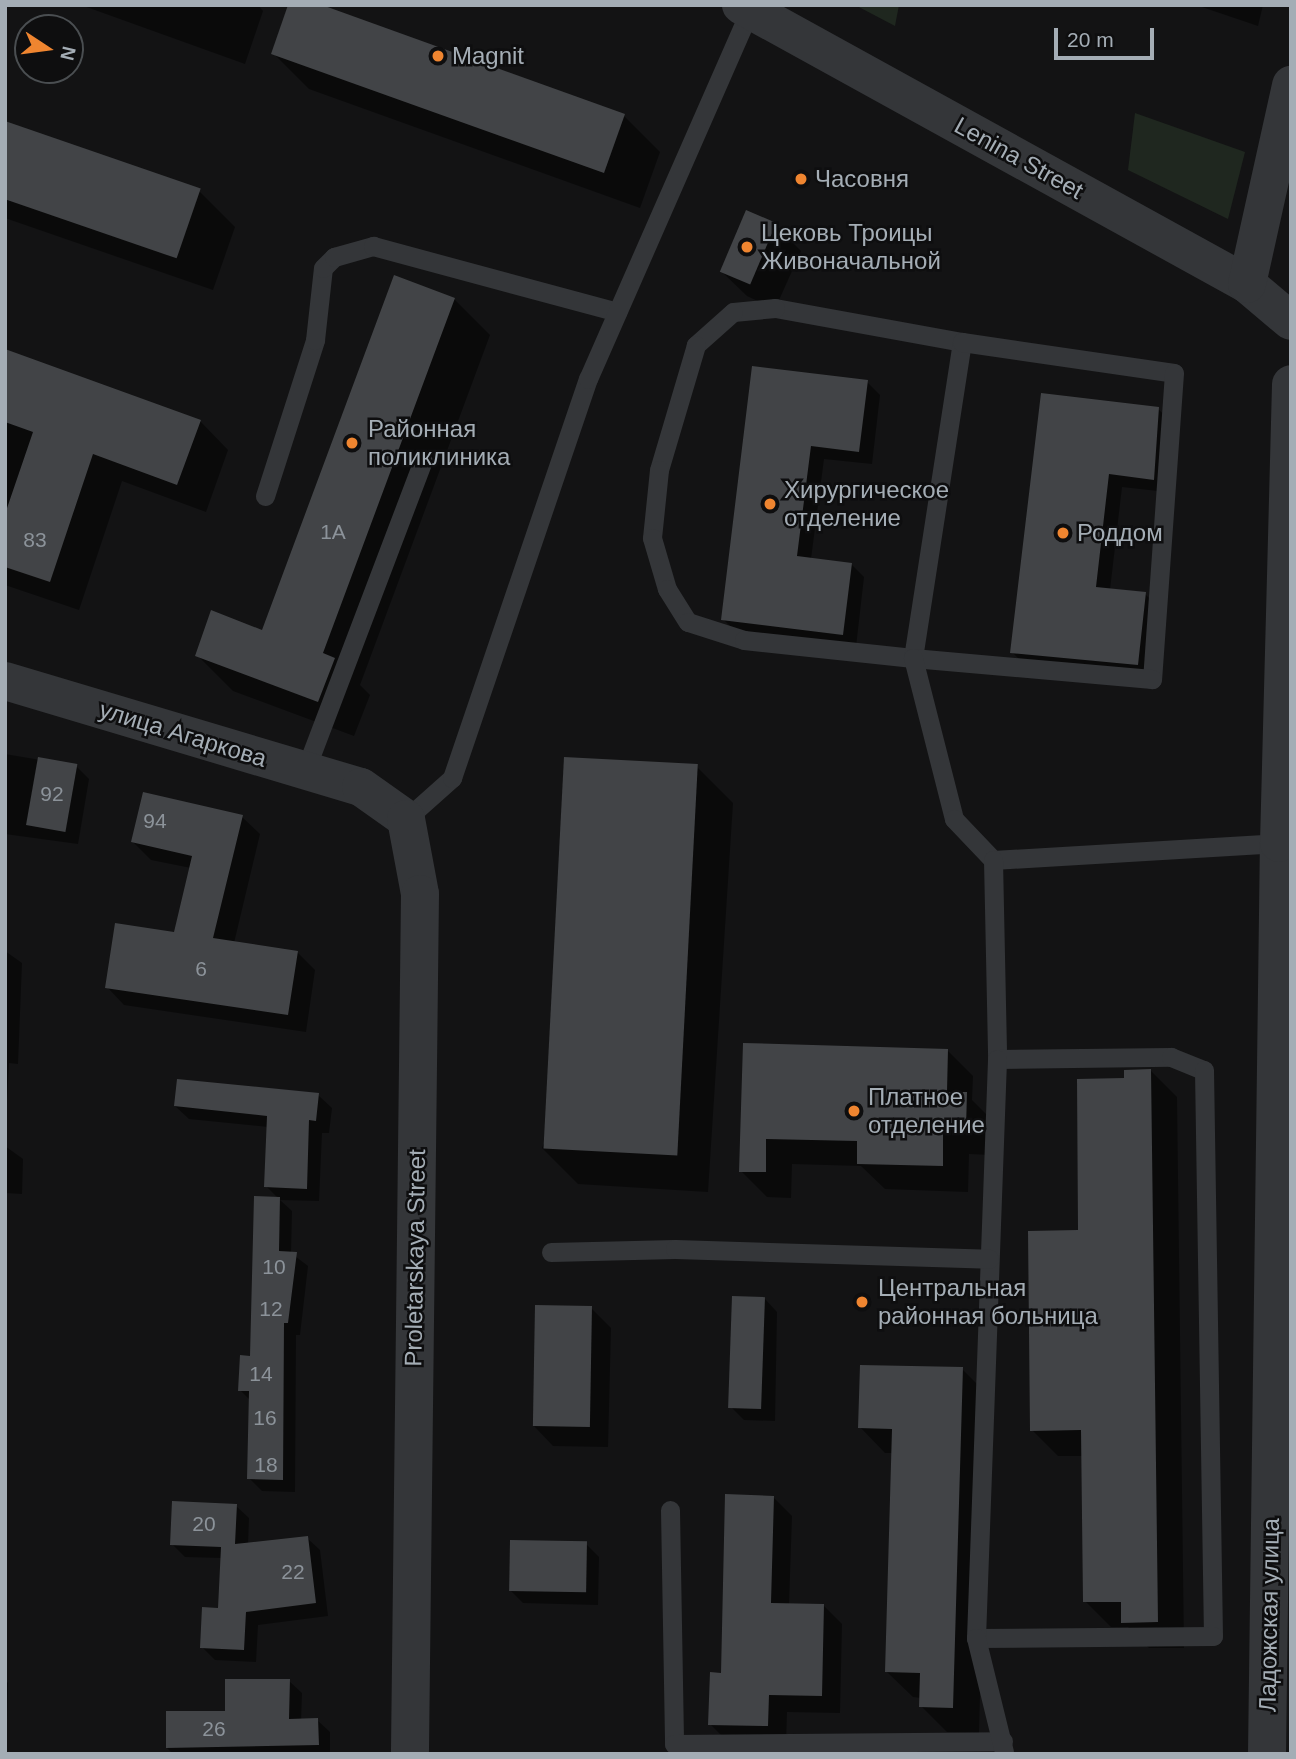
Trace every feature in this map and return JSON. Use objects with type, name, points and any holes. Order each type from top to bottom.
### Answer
[{"type":"street","name":"Lenina Street","points":[[745,8],[1247,284],[1291,321]]},
{"type":"street","points":[[1247,284],[1291,85]]},
{"type":"street","name":"Ладожская улица","points":[[1267,1754],[1291,384]]},
{"type":"street","name":"улица Агаркова","points":[[5,681],[361,787],[406,819]]},
{"type":"street","name":"Proletarskaya Street","points":[[406,819],[420,894],[410,1754]]},
{"type":"lane","points":[[406,819],[452,778],[588,379],[745,8]]},
{"type":"lane","points":[[265,496],[316,340],[323,268],[334,257],[373,246],[617,312]]},
{"type":"lane","points":[[775,308],[962,342],[1174,373],[1152,679],[914,659],[744,640],[688,622],[667,589],[652,538],[659,470],[696,345],[733,312],[775,308]]},
{"type":"lane","points":[[670,1510],[674,1744],[1004,1747],[976,1638],[997,1059],[993,860],[954,819],[914,659],[962,342]]},
{"type":"lane","points":[[305,771],[423,461]]},
{"type":"lane","points":[[993,860],[1284,828]]},
{"type":"lane","points":[[976,1638],[1213,1636],[1204,1070],[1171,1057],[997,1059]]},
{"type":"lane","points":[[551,1252],[675,1250],[989,1259]]},
{"type":"shaded area","points":[[855,5],[899,5],[895,26]]},
{"type":"shaded area","points":[[1135,113],[1245,152],[1228,219],[1128,170]]},
{"type":"building","points":[[288,5],[322,5],[625,114],[604,173],[271,54]]},
{"type":"building","points":[[5,121],[201,188],[177,258],[5,199]]},
{"type":"building","name":"Цековь Троицы Живоначальной","points":[[746,210],[776,223],[750,285],[720,272]]},
{"type":"building","points":[[394,275],[455,298],[323,653],[335,658],[318,702],[195,656],[211,610],[262,630]]},
{"type":"building","points":[[5,349],[201,420],[177,485],[93,454],[50,582],[5,567],[5,514],[33,432],[5,422]]},
{"type":"building","name":"Хирургическое отделение","points":[[752,366],[868,380],[859,452],[811,446],[797,556],[852,563],[843,635],[721,620]]},
{"type":"building","name":"Роддом","points":[[1041,393],[1159,407],[1154,480],[1109,474],[1096,587],[1146,592],[1138,665],[1010,653]]},
{"type":"building","points":[[38,757],[77,764],[65,832],[26,825]]},
{"type":"building","points":[[564,757],[698,764],[677,1155],[543,1148]]},
{"type":"building","points":[[143,792],[243,815],[213,938],[298,951],[288,1015],[105,988],[115,923],[174,932],[192,856],[131,842]]},
{"type":"building","name":"Платное отделение","points":[[743,1043],[948,1049],[947,1092],[967,1092],[966,1129],[943,1129],[943,1166],[857,1164],[857,1141],[766,1139],[766,1172],[739,1172]]},
{"type":"building","points":[[1151,1069],[1158,1622],[1121,1623],[1121,1602],[1083,1602],[1081,1430],[1030,1431],[1028,1231],[1078,1230],[1077,1079],[1124,1078],[1124,1070]]},
{"type":"building","points":[[177,1079],[319,1093],[316,1121],[309,1120],[307,1189],[264,1187],[267,1116],[174,1106]]},
{"type":"building","points":[[254,1196],[280,1197],[279,1251],[297,1252],[288,1323],[284,1323],[283,1480],[247,1479],[249,1391],[238,1391],[240,1355],[250,1356]]},
{"type":"building","points":[[732,1296],[765,1297],[761,1409],[728,1408]]},
{"type":"building","points":[[535,1305],[592,1306],[590,1427],[533,1426]]},
{"type":"building","points":[[860,1365],[963,1367],[953,1708],[919,1707],[920,1673],[885,1672],[892,1429],[858,1428]]},
{"type":"building","points":[[725,1494],[774,1496],[771,1603],[824,1604],[822,1696],[769,1695],[768,1726],[708,1725],[710,1672],[721,1673]]},
{"type":"building","points":[[172,1501],[237,1504],[235,1544],[308,1536],[316,1603],[246,1612],[244,1650],[200,1648],[202,1607],[218,1608],[221,1547],[170,1545]]},
{"type":"building","points":[[510,1540],[587,1541],[586,1592],[509,1591]]},
{"type":"building","points":[[225,1679],[290,1679],[289,1719],[318,1718],[319,1745],[166,1748],[166,1711],[225,1711]]},
{"type":"place","name":"Magnit","points":[[438,56]]},
{"type":"place","name":"Часовня","points":[[801,179]]},
{"type":"place","name":"Цековь Троицы Живоначальной","points":[[747,247]]},
{"type":"place","name":"Районная поликлиника","points":[[352,443]]},
{"type":"place","name":"Хирургическое отделение","points":[[770,504]]},
{"type":"place","name":"Роддом","points":[[1063,533]]},
{"type":"place","name":"Платное отделение","points":[[854,1111]]},
{"type":"place","name":"Центральная районная больница","points":[[862,1302]]}]
